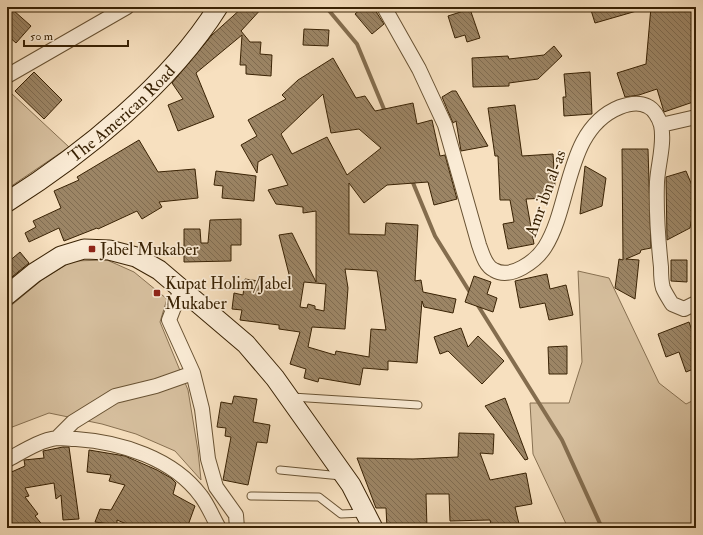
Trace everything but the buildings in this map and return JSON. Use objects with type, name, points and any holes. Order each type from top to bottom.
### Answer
[{"type":"street","points":[[7,76],[127,7]]},
{"type":"street","name":"The American Road","points":[[7,202],[75,156],[146,94],[198,36],[218,7]]},
{"type":"street","name":"Amr ibn al-as","points":[[384,7],[419,69],[445,124],[479,244],[486,262],[494,270],[506,273],[518,270],[535,258],[545,247],[557,219],[574,161],[589,131],[601,119],[614,110],[629,104],[647,106],[657,114],[661,125]]},
{"type":"street","points":[[696,117],[661,125],[657,182],[658,242],[663,287],[672,304],[684,309],[696,302]]},
{"type":"street","points":[[7,295],[34,273],[61,256],[84,249],[109,250],[136,257],[159,270],[246,344],[275,378],[344,476],[369,520]]},
{"type":"street","points":[[182,289],[169,320],[193,373],[202,409],[208,459],[216,487],[236,515],[237,528]]},
{"type":"street","points":[[57,438],[73,422],[115,396],[156,386],[193,373]]},
{"type":"street","points":[[7,460],[28,448],[57,438],[92,440],[126,448],[156,460],[187,481],[201,496],[219,528]]},
{"type":"lane","points":[[288,397],[418,405]]},
{"type":"lane","points":[[280,470],[344,476]]},
{"type":"lane","points":[[252,496],[319,497],[342,514],[369,520]]},
{"type":"shaded area","points":[[11,93],[69,147],[7,189],[7,95]]},
{"type":"shaded area","points":[[107,260],[134,272],[167,299],[160,322],[188,390],[201,480],[175,451],[136,434],[102,424],[49,413],[7,429],[7,309],[43,279],[72,261]]},
{"type":"shaded area","points":[[578,271],[609,278],[659,383],[686,404],[696,399],[696,528],[568,528],[533,454],[530,403],[569,403],[582,362]]},
{"type":"waterway","points":[[326,7],[357,44],[386,114]]},
{"type":"waterway","points":[[411,178],[435,236],[471,294]]},
{"type":"waterway","points":[[477,304],[562,440],[602,528]]},
{"type":"place","name":"Jabel Mukaber","points":[[92,249]]},
{"type":"place","name":"Kupat Holim/Jabel Mukaber","points":[[157,293]]}]
